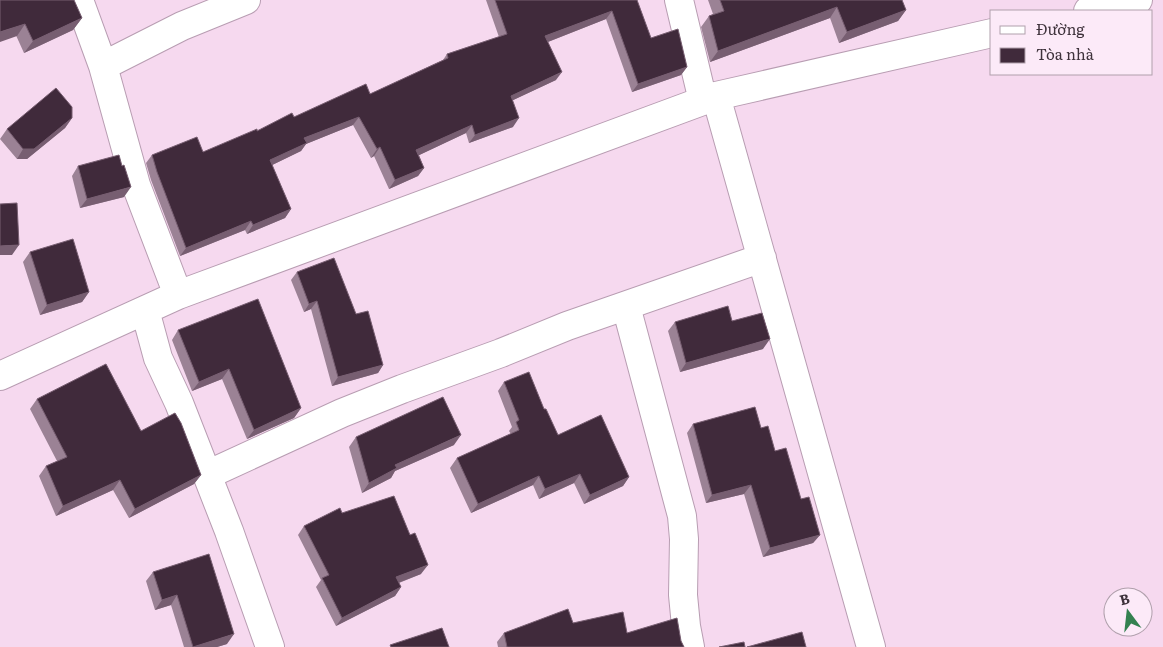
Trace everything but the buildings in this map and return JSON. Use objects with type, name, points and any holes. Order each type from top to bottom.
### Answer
[{"type":"street","points":[[79,0],[103,66],[136,185],[178,295]]},
{"type":"street","points":[[103,66],[182,26],[246,0]]},
{"type":"street","points":[[679,0],[762,258],[871,647]]},
{"type":"street","points":[[1093,10],[1138,0]]},
{"type":"street","points":[[0,376],[178,295],[709,98],[990,33]]},
{"type":"street","points":[[207,475],[342,413],[402,389],[501,353],[567,326],[762,258]]},
{"type":"street","points":[[626,306],[682,516],[684,539],[683,595],[690,647]]},
{"type":"street","points":[[145,310],[158,358],[179,403],[230,531],[270,647]]}]
